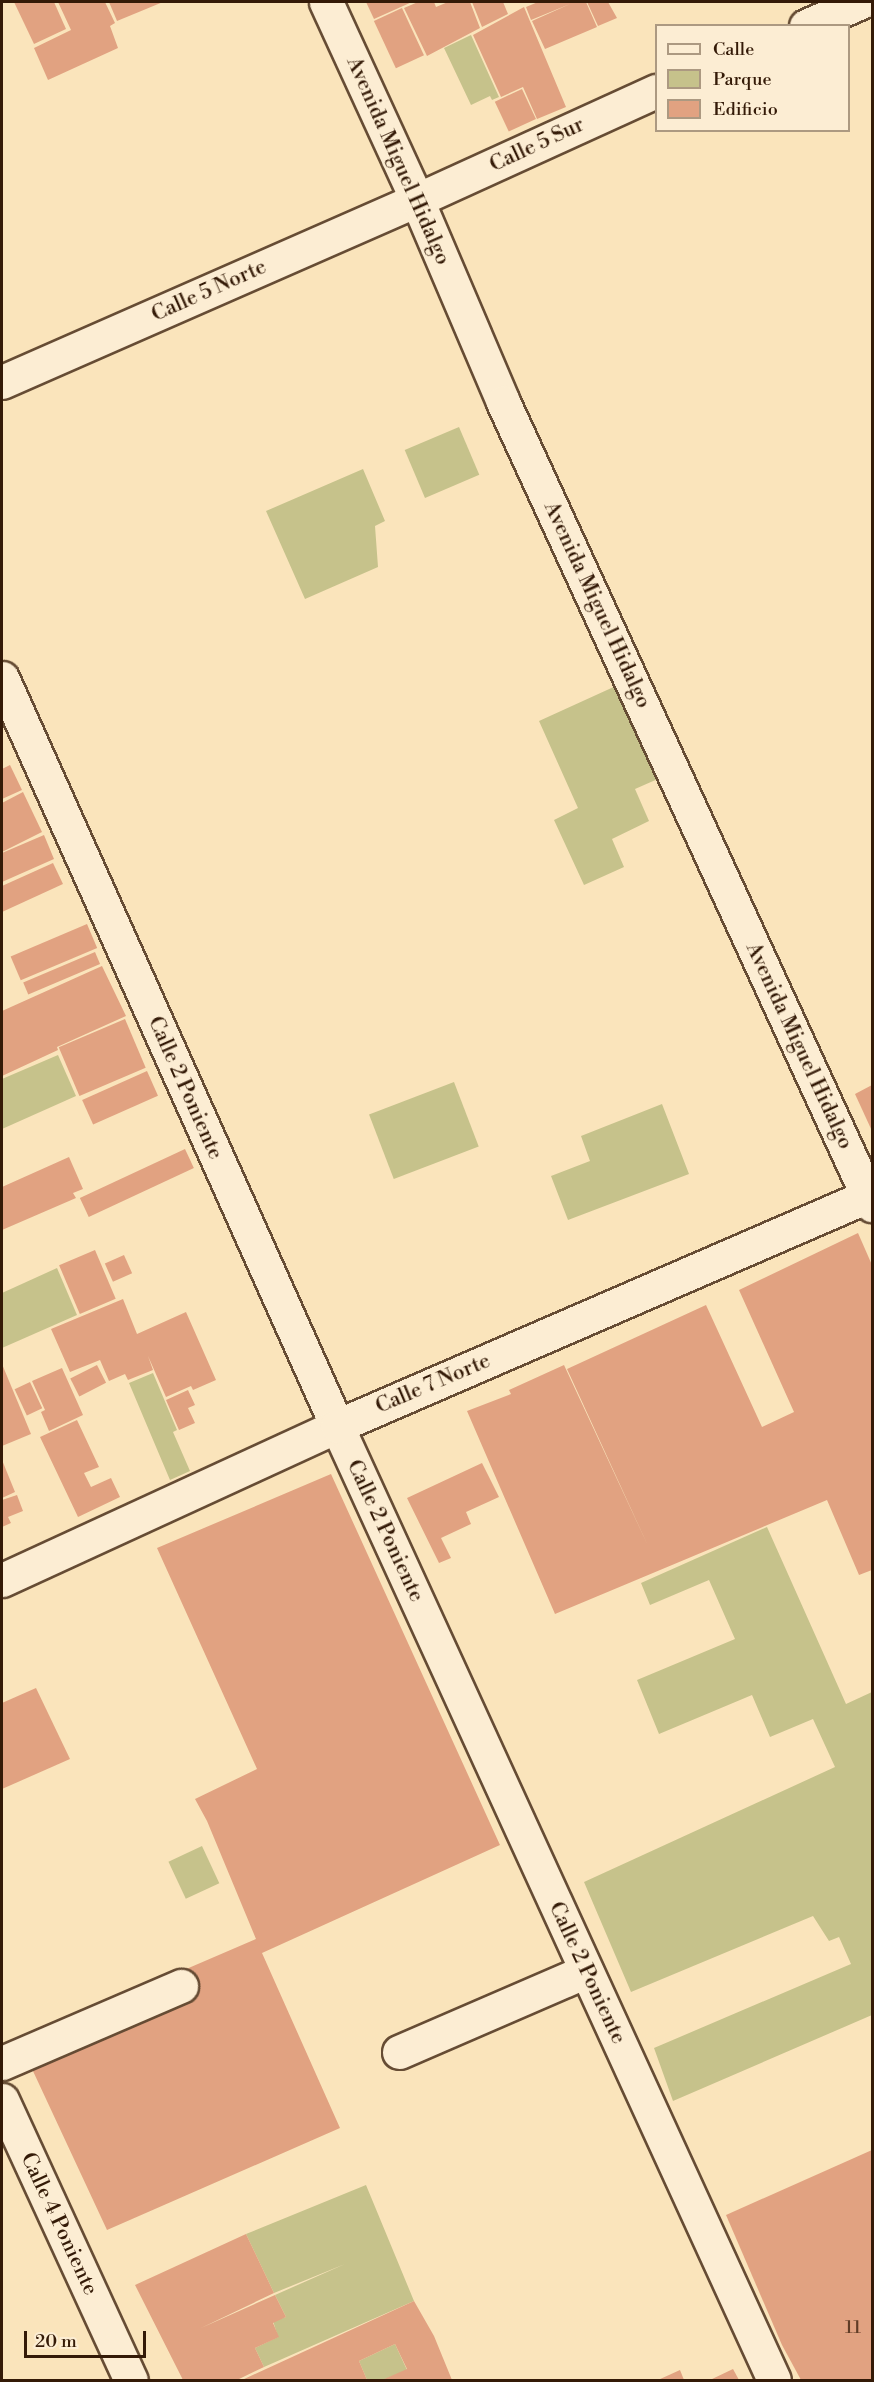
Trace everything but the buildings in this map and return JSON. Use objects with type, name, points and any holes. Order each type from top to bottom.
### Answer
[{"type":"street","name":"Avenida Miguel Hidalgo","points":[[326,2],[417,200],[508,413],[871,1198]]},
{"type":"street","points":[[811,24],[861,2]]},
{"type":"street","name":"Calle 5 Sur","points":[[417,200],[655,92]]},
{"type":"street","name":"Calle 5 Norte","points":[[2,382],[417,200]]},
{"type":"street","name":"Calle 2 Poniente","points":[[2,678],[337,1426],[774,2380]]},
{"type":"street","name":"Calle 7 Norte","points":[[2,1580],[337,1426],[871,1198]]},
{"type":"street","points":[[399,2052],[586,1971]]},
{"type":"street","points":[[2,2063],[182,1986]]},
{"type":"street","name":"Calle 4 Poniente","points":[[2,2100],[131,2380]]},
{"type":"green space","points":[[471,35],[499,97],[492,100],[490,96],[471,105],[444,48]]},
{"type":"green space","points":[[459,427],[479,475],[425,498],[405,450]]},
{"type":"green space","points":[[363,469],[385,521],[375,526],[378,567],[305,599],[266,511]]},
{"type":"green space","points":[[618,685],[660,778],[635,789],[649,821],[612,839],[624,867],[584,885],[554,820],[578,808],[539,721]]},
{"type":"green space","points":[[58,1055],[76,1096],[2,1129],[2,1079]]},
{"type":"green space","points":[[454,1082],[479,1146],[394,1179],[369,1115]]},
{"type":"green space","points":[[662,1104],[689,1174],[568,1220],[551,1176],[590,1161],[581,1136]]},
{"type":"green space","points":[[57,1268],[77,1315],[2,1348],[2,1293]]},
{"type":"green space","points":[[153,1373],[177,1430],[173,1432],[190,1471],[170,1480],[129,1383]]},
{"type":"green space","points":[[767,1527],[846,1704],[872,1692],[872,2015],[673,2101],[654,2048],[851,1964],[839,1937],[829,1941],[813,1916],[631,1992],[584,1882],[835,1767],[813,1719],[770,1737],[752,1695],[659,1734],[637,1680],[735,1639],[709,1580],[650,1605],[641,1583]]},
{"type":"green space","points":[[202,1846],[219,1883],[186,1899],[168,1862]]},
{"type":"green space","points":[[366,2185],[414,2301],[264,2367],[255,2348],[278,2337],[273,2321],[286,2317],[275,2295],[345,2264],[274,2293],[246,2234]]},
{"type":"green space","points":[[395,2344],[407,2370],[383,2380],[367,2380],[359,2361]]}]
